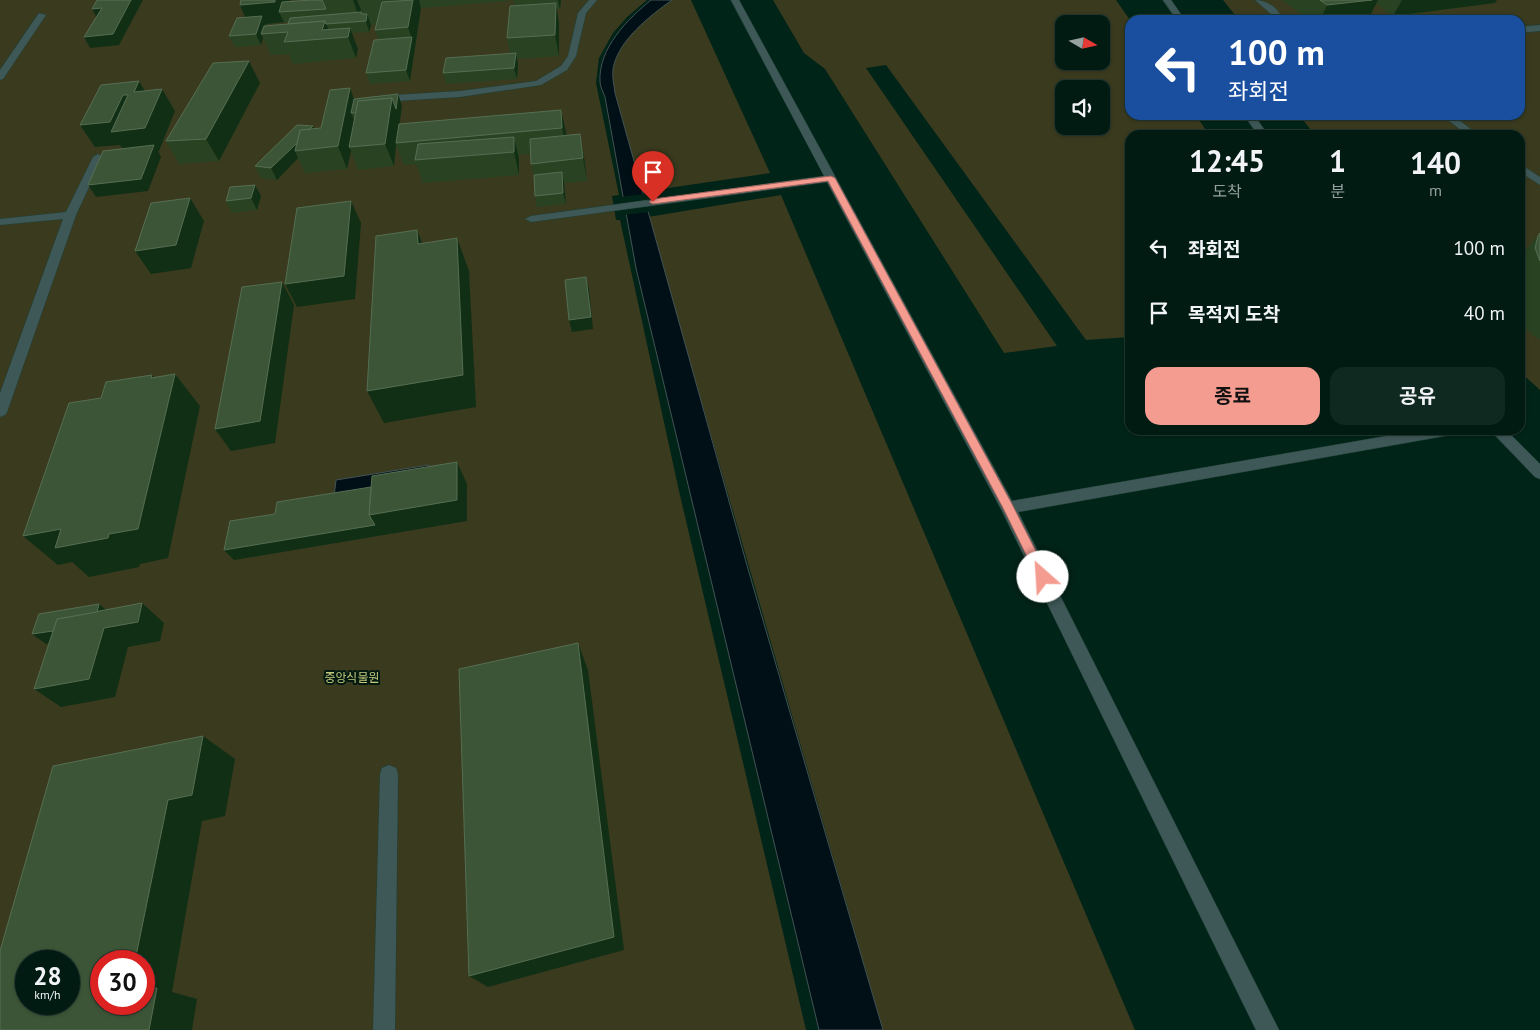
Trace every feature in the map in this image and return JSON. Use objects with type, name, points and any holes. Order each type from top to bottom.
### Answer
[{"type":"street","points":[[376,100],[460,94],[538,83],[564,68],[572,56],[574,38],[582,13],[592,0]]},
{"type":"street","points":[[1167,0],[1178,15]]},
{"type":"street","points":[[1259,0],[1277,15]]},
{"type":"street","points":[[736,2],[1008,508],[1268,1030]]},
{"type":"street","points":[[0,77],[42,15]]},
{"type":"street","points":[[1525,30],[1540,28]]},
{"type":"street","points":[[1453,120],[1467,130]]},
{"type":"street","points":[[0,412],[70,215],[98,156]]},
{"type":"street","points":[[1525,172],[1540,182]]},
{"type":"street","points":[[531,220],[831,178]]},
{"type":"street","points":[[0,222],[70,215]]},
{"type":"street","points":[[1008,508],[1422,435]]},
{"type":"street","points":[[1502,435],[1540,473]]},
{"type":"street","points":[[384,1030],[389,774]]},
{"type":"green space","name":"중앙식물원","points":[[0,0],[647,0],[627,17],[613,33],[599,58],[596,83],[619,195],[612,196],[616,220],[620,220],[679,491],[806,1030],[0,1030]]},
{"type":"green space","points":[[672,0],[691,0],[770,173],[641,192],[618,111],[613,69],[616,58],[628,38],[654,13]]},
{"type":"green space","points":[[773,0],[1116,0],[1126,15],[1125,120],[1199,120],[1206,130],[1125,130],[1125,337],[1086,340],[886,65],[866,68],[1057,346],[1004,353],[825,69],[804,53]]},
{"type":"green space","points":[[1223,0],[1540,0],[1540,390],[1525,376],[1525,130],[1311,130],[1303,120],[1525,120],[1525,15],[1235,15]]},
{"type":"green space","points":[[781,195],[1135,1030],[883,1030],[648,217]]},
{"type":"shaded area","points":[[651,0],[672,0],[654,13],[621,48],[613,69],[615,93],[748,569],[883,1030],[819,1030],[636,268],[605,97],[600,84],[601,69],[609,46],[624,25]]},
{"type":"shaded area","points":[[429,465],[429,482],[334,497],[336,480]]},
{"type":"pier","points":[[644,194],[649,212],[624,215],[621,197]]},
{"type":"building","points":[[97,0],[131,0],[113,34],[84,37],[102,8],[92,9]]},
{"type":"building","points":[[241,0],[275,0],[275,2],[240,5]]},
{"type":"building","points":[[322,0],[326,9],[279,12],[282,2]]},
{"type":"building","points":[[413,0],[408,27],[375,30],[382,2]]},
{"type":"building","points":[[1320,0],[1372,0],[1327,5]]},
{"type":"building","points":[[556,3],[555,35],[507,38],[510,6]]},
{"type":"building","points":[[361,12],[362,14],[367,14],[366,21],[326,24],[325,21],[288,24],[290,18]]},
{"type":"building","points":[[262,16],[256,34],[229,36],[237,18]]},
{"type":"building","points":[[325,21],[322,30],[350,28],[348,37],[284,42],[288,32],[261,34],[264,26]]},
{"type":"building","points":[[412,37],[406,70],[366,73],[374,40]]},
{"type":"building","points":[[516,53],[514,68],[443,73],[446,58]]},
{"type":"building","points":[[249,61],[206,139],[166,141],[213,63]]},
{"type":"building","points":[[139,81],[134,92],[162,89],[145,128],[111,132],[128,95],[123,95],[110,122],[80,125],[101,85]]},
{"type":"building","points":[[350,88],[338,146],[295,151],[300,130],[321,128],[330,90]]},
{"type":"building","points":[[398,94],[396,109],[392,98],[358,101],[356,113],[351,113],[354,99]]},
{"type":"building","points":[[392,98],[385,144],[349,147],[358,101]]},
{"type":"building","points":[[561,110],[562,128],[396,143],[399,124]]},
{"type":"building","points":[[297,125],[313,126],[310,129],[300,130],[297,143],[271,168],[255,166]]},
{"type":"building","points":[[580,134],[583,158],[531,164],[530,139]]},
{"type":"building","points":[[514,137],[514,152],[415,160],[418,144]]},
{"type":"building","points":[[154,145],[141,179],[88,185],[103,151]]},
{"type":"building","points":[[562,172],[563,193],[535,196],[534,175]]},
{"type":"building","points":[[255,185],[251,198],[226,201],[230,187]]},
{"type":"building","points":[[190,198],[176,245],[135,251],[151,203]]},
{"type":"building","points":[[351,201],[344,276],[285,284],[297,208]]},
{"type":"building","points":[[417,230],[418,244],[457,238],[463,375],[367,391],[376,236]]},
{"type":"building","points":[[1540,233],[1540,261],[1535,248]]},
{"type":"building","points":[[586,277],[591,317],[569,320],[565,280]]},
{"type":"building","points":[[282,282],[260,421],[215,429],[242,287]]},
{"type":"building","points":[[175,374],[138,529],[109,534],[108,538],[55,548],[61,529],[23,536],[69,403],[101,398],[106,382],[152,375],[151,378]]},
{"type":"building","points":[[457,462],[457,500],[369,515],[372,476]]},
{"type":"building","points":[[371,487],[369,515],[375,525],[224,550],[230,521],[275,514],[277,502]]},
{"type":"building","points":[[142,603],[138,622],[104,628],[89,679],[34,689],[57,619]]},
{"type":"building","points":[[99,604],[97,612],[57,619],[53,631],[32,634],[39,614]]},
{"type":"building","points":[[578,643],[614,937],[469,976],[459,669]]},
{"type":"building","points":[[203,736],[192,795],[168,800],[137,950],[90,950],[90,1015],[152,1015],[149,1030],[0,1030],[0,951],[53,766]]},
{"type":"route","points":[[653,202],[831,178],[1043,577]]}]
